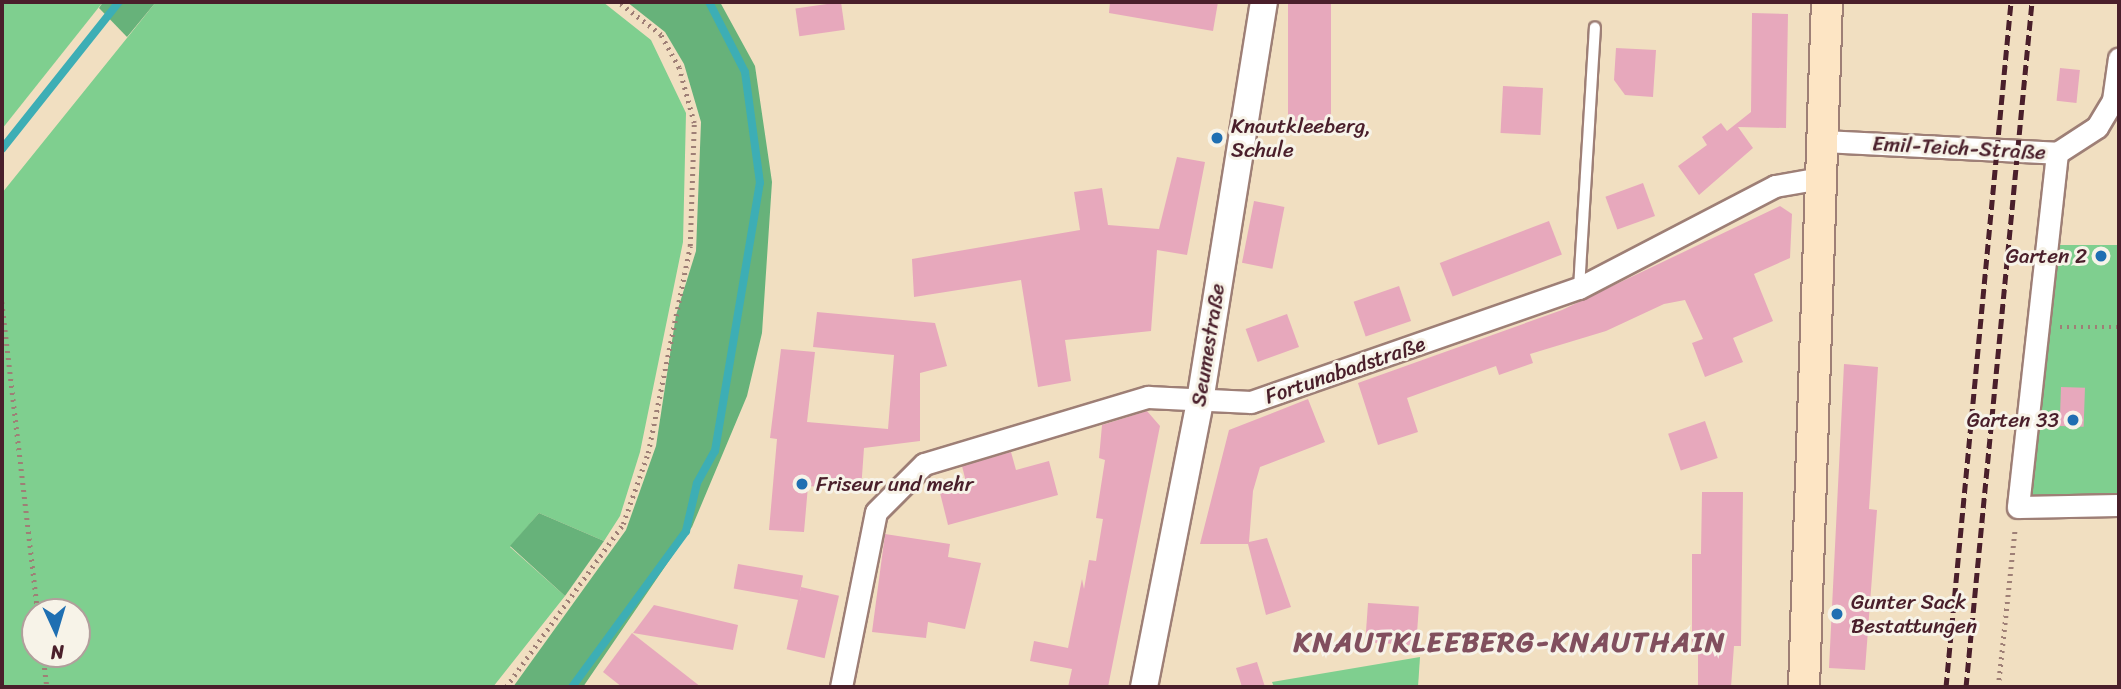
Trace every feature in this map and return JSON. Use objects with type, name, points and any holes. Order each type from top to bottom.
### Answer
[{"type":"main road","points":[[1804,687],[1827,2]]},
{"type":"street","name":"Seumestraße","points":[[1144,687],[1200,401],[1264,2]]},
{"type":"street","name":"Emil-Teich-Straße","points":[[1823,141],[2057,153],[2097,127],[2113,100],[2119,58]]},
{"type":"street","points":[[2057,153],[2018,507],[2119,505]]},
{"type":"street","name":"Fortunabadstraße","points":[[841,687],[876,512],[924,464],[1148,397],[1251,402],[1579,288],[1776,186],[1821,178]]},
{"type":"lane","points":[[1579,288],[1594,27]]},
{"type":"path","points":[[506,687],[623,524],[648,453],[690,246],[694,123],[679,68],[661,36],[618,2]]},
{"type":"path","points":[[2,302],[36,598]]},
{"type":"path","points":[[2038,328],[2119,327]]},
{"type":"path","points":[[1998,687],[2018,507]]},
{"type":"path","points":[[45,668],[47,687]]},
{"type":"green space","points":[[2,2],[103,2],[2,129]]},
{"type":"green space","points":[[103,2],[156,2],[127,37],[99,8]]},
{"type":"green space","points":[[156,2],[603,2],[651,40],[686,113],[683,242],[640,452],[620,516],[604,541],[539,513],[510,547],[565,596],[493,687],[2,687],[2,193]]},
{"type":"green space","points":[[627,2],[720,2],[755,66],[772,182],[762,333],[747,396],[692,527],[583,687],[513,687],[626,530],[656,446],[676,315],[696,251],[701,122],[684,64],[665,32]]},
{"type":"green space","points":[[2053,245],[2119,245],[2119,496],[2031,497]]},
{"type":"green space","points":[[539,513],[604,541],[565,596],[510,546]]},
{"type":"green space","points":[[1420,657],[1418,687],[1274,687],[1272,682]]},
{"type":"building","points":[[841,2],[845,30],[799,36],[795,8]]},
{"type":"building","points":[[1110,2],[1218,2],[1213,31],[1109,13]]},
{"type":"building","points":[[1288,2],[1331,2],[1331,125],[1288,125]]},
{"type":"building","points":[[1752,13],[1788,14],[1786,128],[1738,127],[1753,148],[1699,195],[1678,166],[1707,145],[1702,137],[1721,123],[1727,131],[1751,112]]},
{"type":"building","points":[[1616,48],[1656,50],[1653,97],[1625,95],[1614,80]]},
{"type":"building","points":[[2060,68],[2080,70],[2076,103],[2057,101]]},
{"type":"building","points":[[1503,86],[1543,88],[1540,135],[1501,133]]},
{"type":"building","points":[[1177,157],[1205,162],[1187,255],[1157,250],[1151,331],[1065,340],[1071,381],[1038,387],[1021,280],[914,297],[912,259],[1080,230],[1074,192],[1102,188],[1108,225],[1159,229]]},
{"type":"building","points":[[1643,183],[1655,216],[1617,230],[1605,197]]},
{"type":"building","points":[[1254,201],[1284,207],[1272,269],[1242,263]]},
{"type":"building","points":[[1780,206],[1792,214],[1790,258],[1754,274],[1773,321],[1733,338],[1743,362],[1705,377],[1692,343],[1703,339],[1685,300],[1664,304],[1606,331],[1530,354],[1533,363],[1499,375],[1496,366],[1407,398],[1418,432],[1378,445],[1358,383],[1562,310]]},
{"type":"building","points":[[1549,221],[1562,255],[1453,297],[1440,263]]},
{"type":"building","points":[[1399,286],[1411,321],[1366,337],[1354,302]]},
{"type":"building","points":[[817,312],[935,323],[947,366],[920,373],[920,441],[864,448],[861,490],[808,486],[804,532],[769,530],[777,439],[770,438],[781,349],[815,352],[807,422],[888,429],[894,355],[813,347]]},
{"type":"building","points":[[1287,314],[1299,347],[1258,362],[1246,329]]},
{"type":"building","points":[[1844,364],[1878,367],[1869,509],[1877,510],[1865,670],[1829,668]]},
{"type":"building","points":[[2061,387],[2085,388],[2084,427],[2060,426]]},
{"type":"building","points":[[1308,399],[1325,442],[1260,467],[1253,491],[1249,542],[1267,538],[1291,607],[1266,615],[1248,544],[1200,544],[1229,430]]},
{"type":"building","points":[[1147,411],[1160,426],[1108,687],[1068,687],[1072,669],[1030,661],[1034,641],[1068,648],[1082,579],[1084,589],[1089,560],[1096,561],[1103,519],[1096,518],[1105,460],[1099,458],[1102,425]]},
{"type":"building","points":[[1705,421],[1718,458],[1681,471],[1668,434]]},
{"type":"building","points":[[1011,452],[1016,470],[1049,461],[1058,495],[948,525],[940,493],[967,486],[962,466]]},
{"type":"building","points":[[1702,492],[1743,492],[1741,646],[1734,646],[1731,687],[1698,687],[1698,654],[1692,654],[1692,554],[1701,554]]},
{"type":"building","points":[[885,534],[950,544],[948,557],[981,563],[965,629],[928,622],[926,638],[872,632]]},
{"type":"building","points":[[738,564],[803,575],[799,600],[734,589]]},
{"type":"building","points":[[801,587],[839,596],[825,658],[787,649]]},
{"type":"building","points":[[1368,603],[1419,607],[1416,645],[1365,642]]},
{"type":"building","points":[[654,605],[738,625],[733,650],[633,633]]},
{"type":"building","points":[[632,633],[701,687],[622,687],[603,672]]},
{"type":"building","points":[[1257,662],[1265,687],[1242,687],[1236,668]]},
{"type":"waterway","points":[[2,149],[119,2]]},
{"type":"waterway","points":[[572,687],[686,531],[697,483],[715,451],[760,183],[745,72],[709,2]]},
{"type":"railway","points":[[1946,687],[2011,2]]},
{"type":"railway","points":[[1966,687],[2032,2]]},
{"type":"place","name":"Knautkleeberg, Schule","points":[[1217,138]]},
{"type":"place","name":"Garten 2","points":[[2101,256]]},
{"type":"place","name":"Garten 33","points":[[2073,420]]},
{"type":"place","name":"Friseur und mehr","points":[[802,484]]},
{"type":"place","name":"Gunter Sack Bestattungen","points":[[1837,614]]},
{"type":"district","name":"KNAUTKLEEBERG-KNAUTHAIN","points":[[1510,642]]}]
